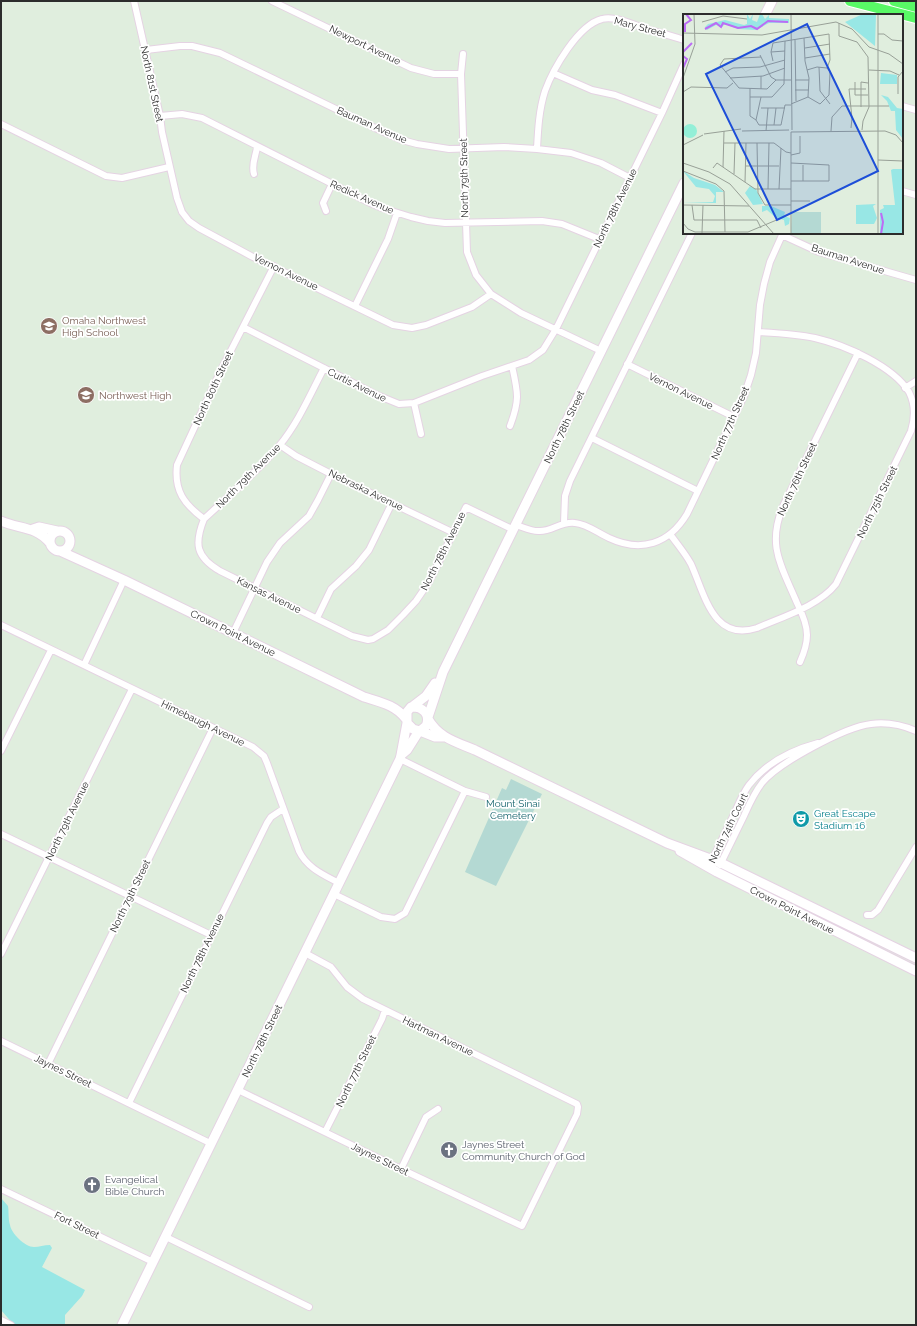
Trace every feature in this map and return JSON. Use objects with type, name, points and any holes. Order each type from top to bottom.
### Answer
[{"type":"main road","points":[[766,14],[772,1]]},
{"type":"main road","points":[[850,1],[900,14]]},
{"type":"main road","points":[[894,1],[916,7]]},
{"type":"main road","points":[[903,15],[916,18]]},
{"type":"main road","name":"North 78th Street","points":[[443,672],[683,185]]},
{"type":"main road","points":[[1,521],[15,526],[33,529],[39,527],[62,531],[67,534],[69,543],[65,550],[60,551],[54,549],[50,543],[33,529]]},
{"type":"main road","points":[[50,543],[52,535],[57,531]]},
{"type":"main road","name":"Crown Point Avenue","points":[[69,543],[82,560]]},
{"type":"main road","name":"Crown Point Avenue","points":[[60,551],[124,580],[364,697],[384,703],[398,711],[406,721]]},
{"type":"main road","points":[[400,757],[407,712],[412,706],[426,696],[443,672]]},
{"type":"main road","points":[[400,757],[407,750],[420,731],[426,726],[443,672]]},
{"type":"main road","name":"Crown Point Avenue","points":[[384,703],[391,702],[412,706]]},
{"type":"main road","points":[[412,706],[422,709],[428,718]]},
{"type":"main road","name":"Crown Point Avenue","points":[[428,718],[434,729],[444,737],[475,750],[671,844],[679,851],[710,863],[721,863],[916,958]]},
{"type":"main road","points":[[406,721],[413,729],[420,731]]},
{"type":"main road","name":"Crown Point Avenue","points":[[420,731],[434,737],[444,737]]},
{"type":"main road","name":"North 78th Street","points":[[122,1325],[212,1144],[400,757]]},
{"type":"main road","name":"Crown Point Avenue","points":[[710,863],[717,872],[916,971]]},
{"type":"street","name":"North 81st Street","points":[[134,1],[160,116],[169,168]]},
{"type":"street","name":"Newport Avenue","points":[[272,1],[411,68],[434,74],[461,74]]},
{"type":"street","name":"Mary Street","points":[[553,73],[578,35],[586,26],[602,19],[615,19],[683,40]]},
{"type":"street","name":"Bauman Avenue","points":[[146,50],[178,46],[192,46],[220,53],[402,140],[429,147],[449,149],[504,147],[571,153],[616,170],[630,178]]},
{"type":"street","name":"North 79th Street","points":[[463,54],[461,74],[467,252],[476,275],[491,294]]},
{"type":"street","name":"North 78th Avenue","points":[[543,350],[556,329],[662,113],[683,66]]},
{"type":"street","points":[[537,149],[542,103],[553,73],[592,90],[615,95],[662,113]]},
{"type":"street","points":[[903,106],[916,110]]},
{"type":"street","name":"Redick Avenue","points":[[160,116],[182,114],[202,118],[257,147],[382,208],[411,217],[445,223],[542,221],[562,224],[599,239]]},
{"type":"street","points":[[1,124],[106,176],[122,178],[169,168]]},
{"type":"street","points":[[254,174],[252,169],[257,147]]},
{"type":"street","name":"Vernon Avenue","points":[[169,168],[182,212],[189,221],[211,235],[389,324],[412,328],[426,325],[469,309],[479,304],[491,294]]},
{"type":"street","points":[[326,211],[324,203],[332,184]]},
{"type":"street","points":[[903,191],[916,195]]},
{"type":"street","points":[[355,306],[388,239],[397,213]]},
{"type":"street","points":[[564,523],[564,504],[567,489],[692,234]]},
{"type":"street","name":"Bauman Avenue","points":[[782,234],[819,252],[916,280]]},
{"type":"street","name":"North 77th Street","points":[[670,534],[681,523],[744,396],[756,353],[760,305],[764,284],[770,262],[782,234]]},
{"type":"street","name":"North 80th Street","points":[[204,519],[184,500],[178,487],[176,476],[177,465],[222,368],[274,266]]},
{"type":"street","points":[[491,294],[513,309],[601,351]]},
{"type":"street","name":"Curtis Avenue","points":[[243,326],[324,368],[399,404],[414,403],[482,376],[529,360],[543,350]]},
{"type":"street","points":[[758,332],[796,335],[837,344],[874,362],[893,375],[905,388],[916,381]]},
{"type":"street","name":"North 76th Street","points":[[800,662],[805,650],[807,634],[805,622],[777,555],[775,534],[778,516],[858,353]]},
{"type":"street","name":"Vernon Avenue","points":[[627,364],[734,417]]},
{"type":"street","points":[[510,426],[518,398],[512,366]]},
{"type":"street","name":"North 79th Avenue","points":[[204,519],[267,460],[280,445],[300,415],[324,368]]},
{"type":"street","name":"North 75th Street","points":[[800,609],[823,598],[836,584],[911,431],[914,409],[910,394],[905,388]]},
{"type":"street","points":[[414,403],[421,434]]},
{"type":"street","points":[[592,438],[698,491]]},
{"type":"street","name":"Nebraska Avenue","points":[[280,445],[296,456],[331,474],[454,533]]},
{"type":"street","points":[[233,633],[267,562],[286,537],[304,521],[312,511],[331,474]]},
{"type":"street","points":[[317,618],[331,589],[356,566],[369,550],[392,503]]},
{"type":"street","name":"North 78th Avenue","points":[[388,630],[416,601],[429,582],[466,507],[515,527]]},
{"type":"street","name":"Kansas Avenue","points":[[204,519],[199,531],[198,545],[201,554],[208,564],[359,638],[368,640],[373,639],[388,630]]},
{"type":"street","points":[[515,527],[538,531],[564,523],[578,524],[626,544],[638,545],[649,544],[670,534],[690,563],[717,619],[725,626],[737,630],[747,631],[800,609]]},
{"type":"street","points":[[84,665],[124,580]]},
{"type":"street","name":"Himebaugh Avenue","points":[[1,626],[251,745],[264,756],[268,763],[283,809],[303,859],[315,870],[339,883]]},
{"type":"street","points":[[1,751],[51,650]]},
{"type":"street","name":"North 79th Avenue","points":[[1,954],[132,689]]},
{"type":"street","name":"North 74th Court","points":[[717,872],[751,801],[765,779],[782,766],[827,740],[852,729],[873,724],[891,724],[916,731]]},
{"type":"street","name":"North 79th Street","points":[[48,1064],[213,728]]},
{"type":"street","name":"North 74th Court","points":[[710,863],[744,792],[759,773],[782,757],[806,746],[827,740]]},
{"type":"street","points":[[400,757],[465,791],[486,797]]},
{"type":"street","points":[[759,773],[765,779]]},
{"type":"street","points":[[334,894],[381,917],[395,919],[404,913],[465,791]]},
{"type":"street","name":"North 78th Avenue","points":[[129,1103],[267,823],[271,817],[283,809]]},
{"type":"street","points":[[1,834],[211,935]]},
{"type":"street","points":[[867,914],[872,915],[878,910],[916,847]]},
{"type":"street","name":"Hartman Avenue","points":[[305,953],[331,967],[353,992],[385,1010],[577,1104],[577,1114],[522,1226]]},
{"type":"street","name":"North 77th Street","points":[[326,1132],[382,1019],[385,1010]]},
{"type":"street","name":"Jaynes Street","points":[[1,1041],[212,1144]]},
{"type":"street","name":"Jaynes Street","points":[[238,1090],[522,1226]]},
{"type":"street","points":[[401,1169],[426,1117],[438,1109]]},
{"type":"street","name":"Fort Street","points":[[1,1188],[153,1262]]},
{"type":"street","points":[[166,1237],[309,1307]]},
{"type":"street","points":[[1,1320],[11,1325]]},
{"type":"shaded area","points":[[1,1198],[8,1206],[11,1228],[19,1239],[30,1246],[36,1247],[50,1245],[52,1248],[42,1267],[85,1290],[82,1296],[65,1315],[65,1325],[14,1325],[1,1310]]},
{"type":"green space","name":"Mount Sinai Cemetery","points":[[511,779],[542,794],[496,886],[465,872],[502,788],[506,790]]},
{"type":"place","name":"Omaha Northwest High School","points":[[49,326]]},
{"type":"place","name":"Northwest High","points":[[86,395]]},
{"type":"place","name":"Great Escape Stadium 16","points":[[801,819]]},
{"type":"place","name":"Jaynes Street Community Church of God","points":[[449,1150]]},
{"type":"place","name":"Evangelical Bible Church","points":[[92,1185]]}]
